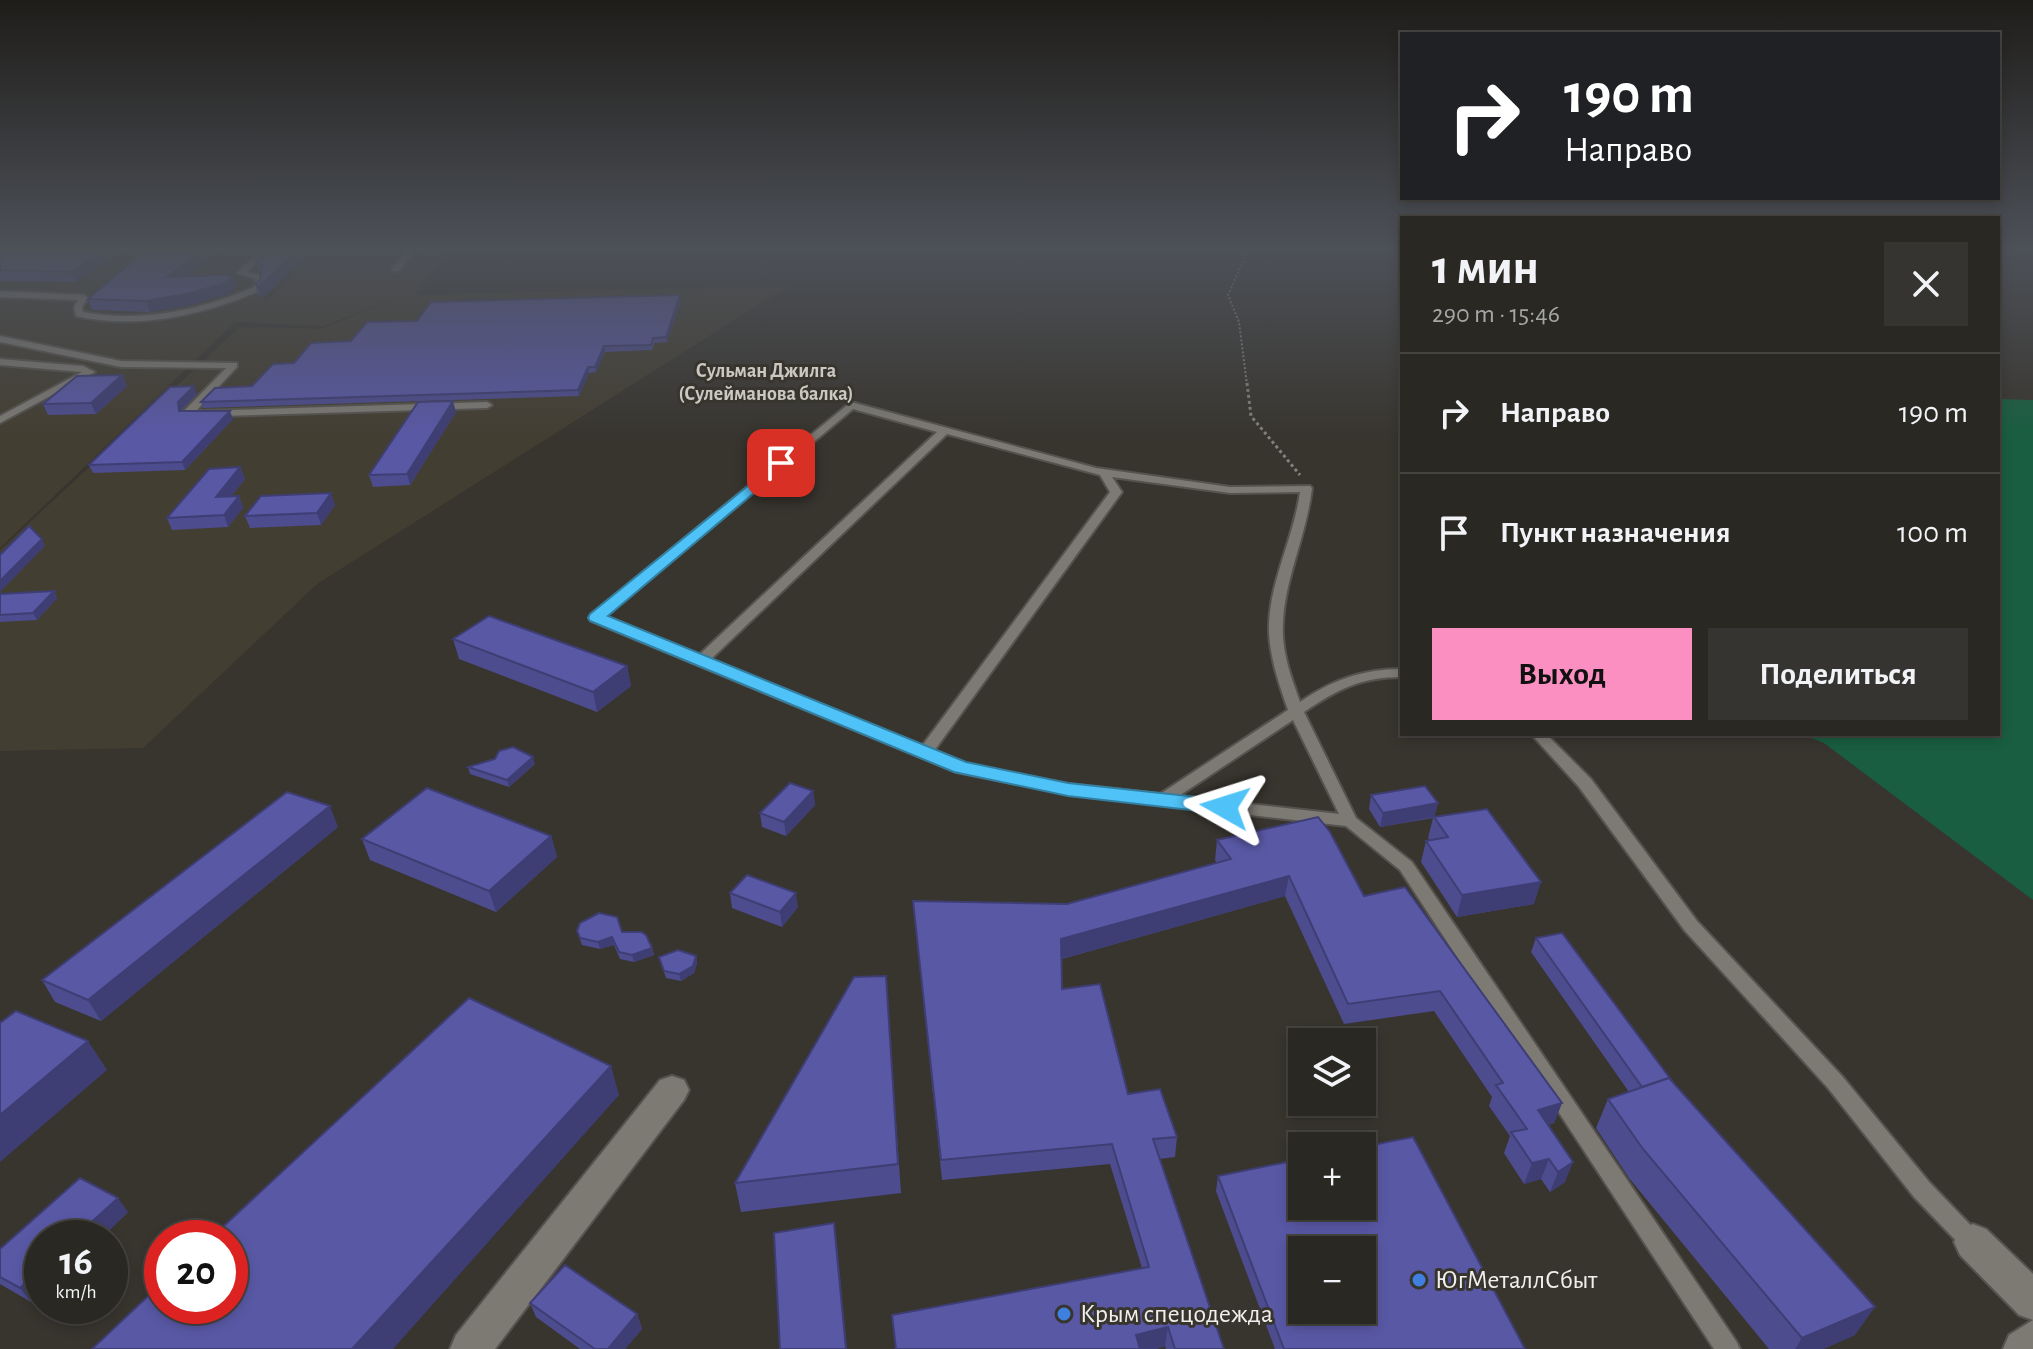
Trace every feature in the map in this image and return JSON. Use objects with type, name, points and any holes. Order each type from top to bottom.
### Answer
[{"type":"street","points":[[470,1349],[672,1090]]},
{"type":"street","points":[[1973,1242],[2033,1301]]},
{"type":"street","points":[[2023,1349],[2033,1340]]},
{"type":"lane","points":[[79,313],[91,318],[175,313]]},
{"type":"lane","points":[[0,339],[121,364],[234,365],[187,414],[487,405]]},
{"type":"lane","points":[[0,362],[90,372],[0,420]]},
{"type":"lane","points":[[1350,821],[1068,789],[961,768],[596,618],[851,405],[1104,472],[1230,490],[1306,488],[1305,508],[1276,621],[1279,656],[1296,711],[1350,821],[1406,866],[1728,1349]]},
{"type":"lane","points":[[701,661],[945,430]]},
{"type":"lane","points":[[925,753],[1116,492],[1104,472]]},
{"type":"lane","points":[[1163,800],[1337,683],[1380,672],[1400,673]]},
{"type":"lane","points":[[1540,736],[1585,783],[1691,926],[1835,1082],[1922,1190],[1973,1242]]},
{"type":"path","points":[[1235,313],[1251,416],[1301,477],[1306,488]]},
{"type":"shaded area","points":[[0,313],[357,313],[323,326],[235,322],[0,548]]},
{"type":"shaded area","points":[[361,313],[745,313],[317,584],[143,748],[0,751],[0,550],[240,327],[322,329]]},
{"type":"green space","points":[[2000,399],[2033,400],[2033,900],[1824,743],[1806,736],[2000,736]]},
{"type":"building","points":[[423,313],[674,313],[666,337],[653,338],[651,345],[604,346],[595,367],[588,367],[578,390],[201,402],[215,388],[252,386],[273,364],[294,363],[311,343],[351,341],[367,322],[417,321]]},
{"type":"building","points":[[122,375],[91,403],[43,404],[77,376]]},
{"type":"building","points":[[194,386],[178,402],[179,411],[230,411],[182,462],[89,465],[170,387]]},
{"type":"building","points":[[453,401],[407,474],[369,475],[418,402]]},
{"type":"building","points":[[240,467],[216,497],[239,496],[224,515],[167,518],[209,469]]},
{"type":"building","points":[[331,493],[317,513],[245,516],[261,496]]},
{"type":"building","points":[[29,526],[42,539],[0,581],[0,555]]},
{"type":"building","points":[[54,591],[33,613],[0,615],[0,594]]},
{"type":"building","points":[[489,616],[627,666],[593,692],[453,639]]},
{"type":"building","points":[[513,747],[533,757],[507,780],[468,767],[495,759],[499,751]]},
{"type":"building","points":[[790,783],[813,791],[784,822],[760,813]]},
{"type":"building","points":[[1425,786],[1438,803],[1383,813],[1371,795]]},
{"type":"building","points":[[427,788],[551,836],[489,891],[362,839]]},
{"type":"building","points":[[287,792],[330,806],[88,1000],[42,980]]},
{"type":"building","points":[[1487,809],[1541,882],[1462,895],[1426,841],[1448,837],[1434,817]]},
{"type":"building","points":[[1318,817],[1330,832],[1364,896],[1405,887],[1562,1103],[1538,1110],[1573,1162],[1558,1172],[1549,1159],[1532,1163],[1511,1132],[1527,1129],[1496,1085],[1503,1083],[1440,991],[1348,1004],[1289,876],[1061,939],[1062,989],[1100,984],[1128,1094],[1160,1089],[1177,1137],[1153,1139],[1224,1349],[1175,1349],[1168,1327],[1136,1335],[1140,1349],[896,1349],[892,1315],[1149,1267],[1112,1144],[941,1160],[913,901],[1067,904],[1231,859],[1217,840]]},
{"type":"building","points":[[747,875],[796,893],[780,912],[730,893]]},
{"type":"building","points":[[599,913],[617,917],[622,932],[646,935],[652,948],[632,955],[619,952],[612,937],[598,942],[580,938],[577,931],[580,923]]},
{"type":"building","points":[[1562,933],[1672,1081],[1669,1078],[1642,1087],[1536,938]]},
{"type":"building","points":[[678,950],[696,956],[693,966],[679,974],[664,971],[659,957]]},
{"type":"building","points":[[886,976],[898,1164],[735,1183],[854,977]]},
{"type":"building","points":[[469,998],[611,1066],[352,1349],[92,1349],[119,1324],[128,1324],[128,1315],[144,1300],[144,1324],[248,1324],[248,1220],[230,1220]]},
{"type":"building","points":[[16,1011],[88,1041],[0,1115],[0,1023]]},
{"type":"building","points":[[1669,1078],[1875,1307],[1802,1338],[1643,1149],[1608,1099]]},
{"type":"building","name":"ЮгМеталлСбыт","points":[[1413,1137],[1525,1349],[1284,1349],[1218,1176],[1288,1162],[1288,1220],[1376,1220],[1376,1144]]},
{"type":"building","points":[[80,1178],[118,1198],[94,1220],[33,1220]]},
{"type":"building","points":[[834,1223],[846,1349],[780,1349],[774,1233]]},
{"type":"building","points":[[24,1228],[24,1284],[20,1288],[0,1277],[0,1249]]},
{"type":"building","points":[[565,1265],[637,1314],[608,1349],[595,1349],[530,1303]]},
{"type":"place","name":"ЮгМеталлСбыт","points":[[1419,1280]]},
{"type":"place","name":"Крым спецодежда","points":[[1064,1314]]},
{"type":"district","name":"Сульман Джилга (Сулейманова балка)","points":[[766,382]]},
{"type":"route","points":[[781,463],[596,618],[961,768],[1068,789],[1225,807]]}]
